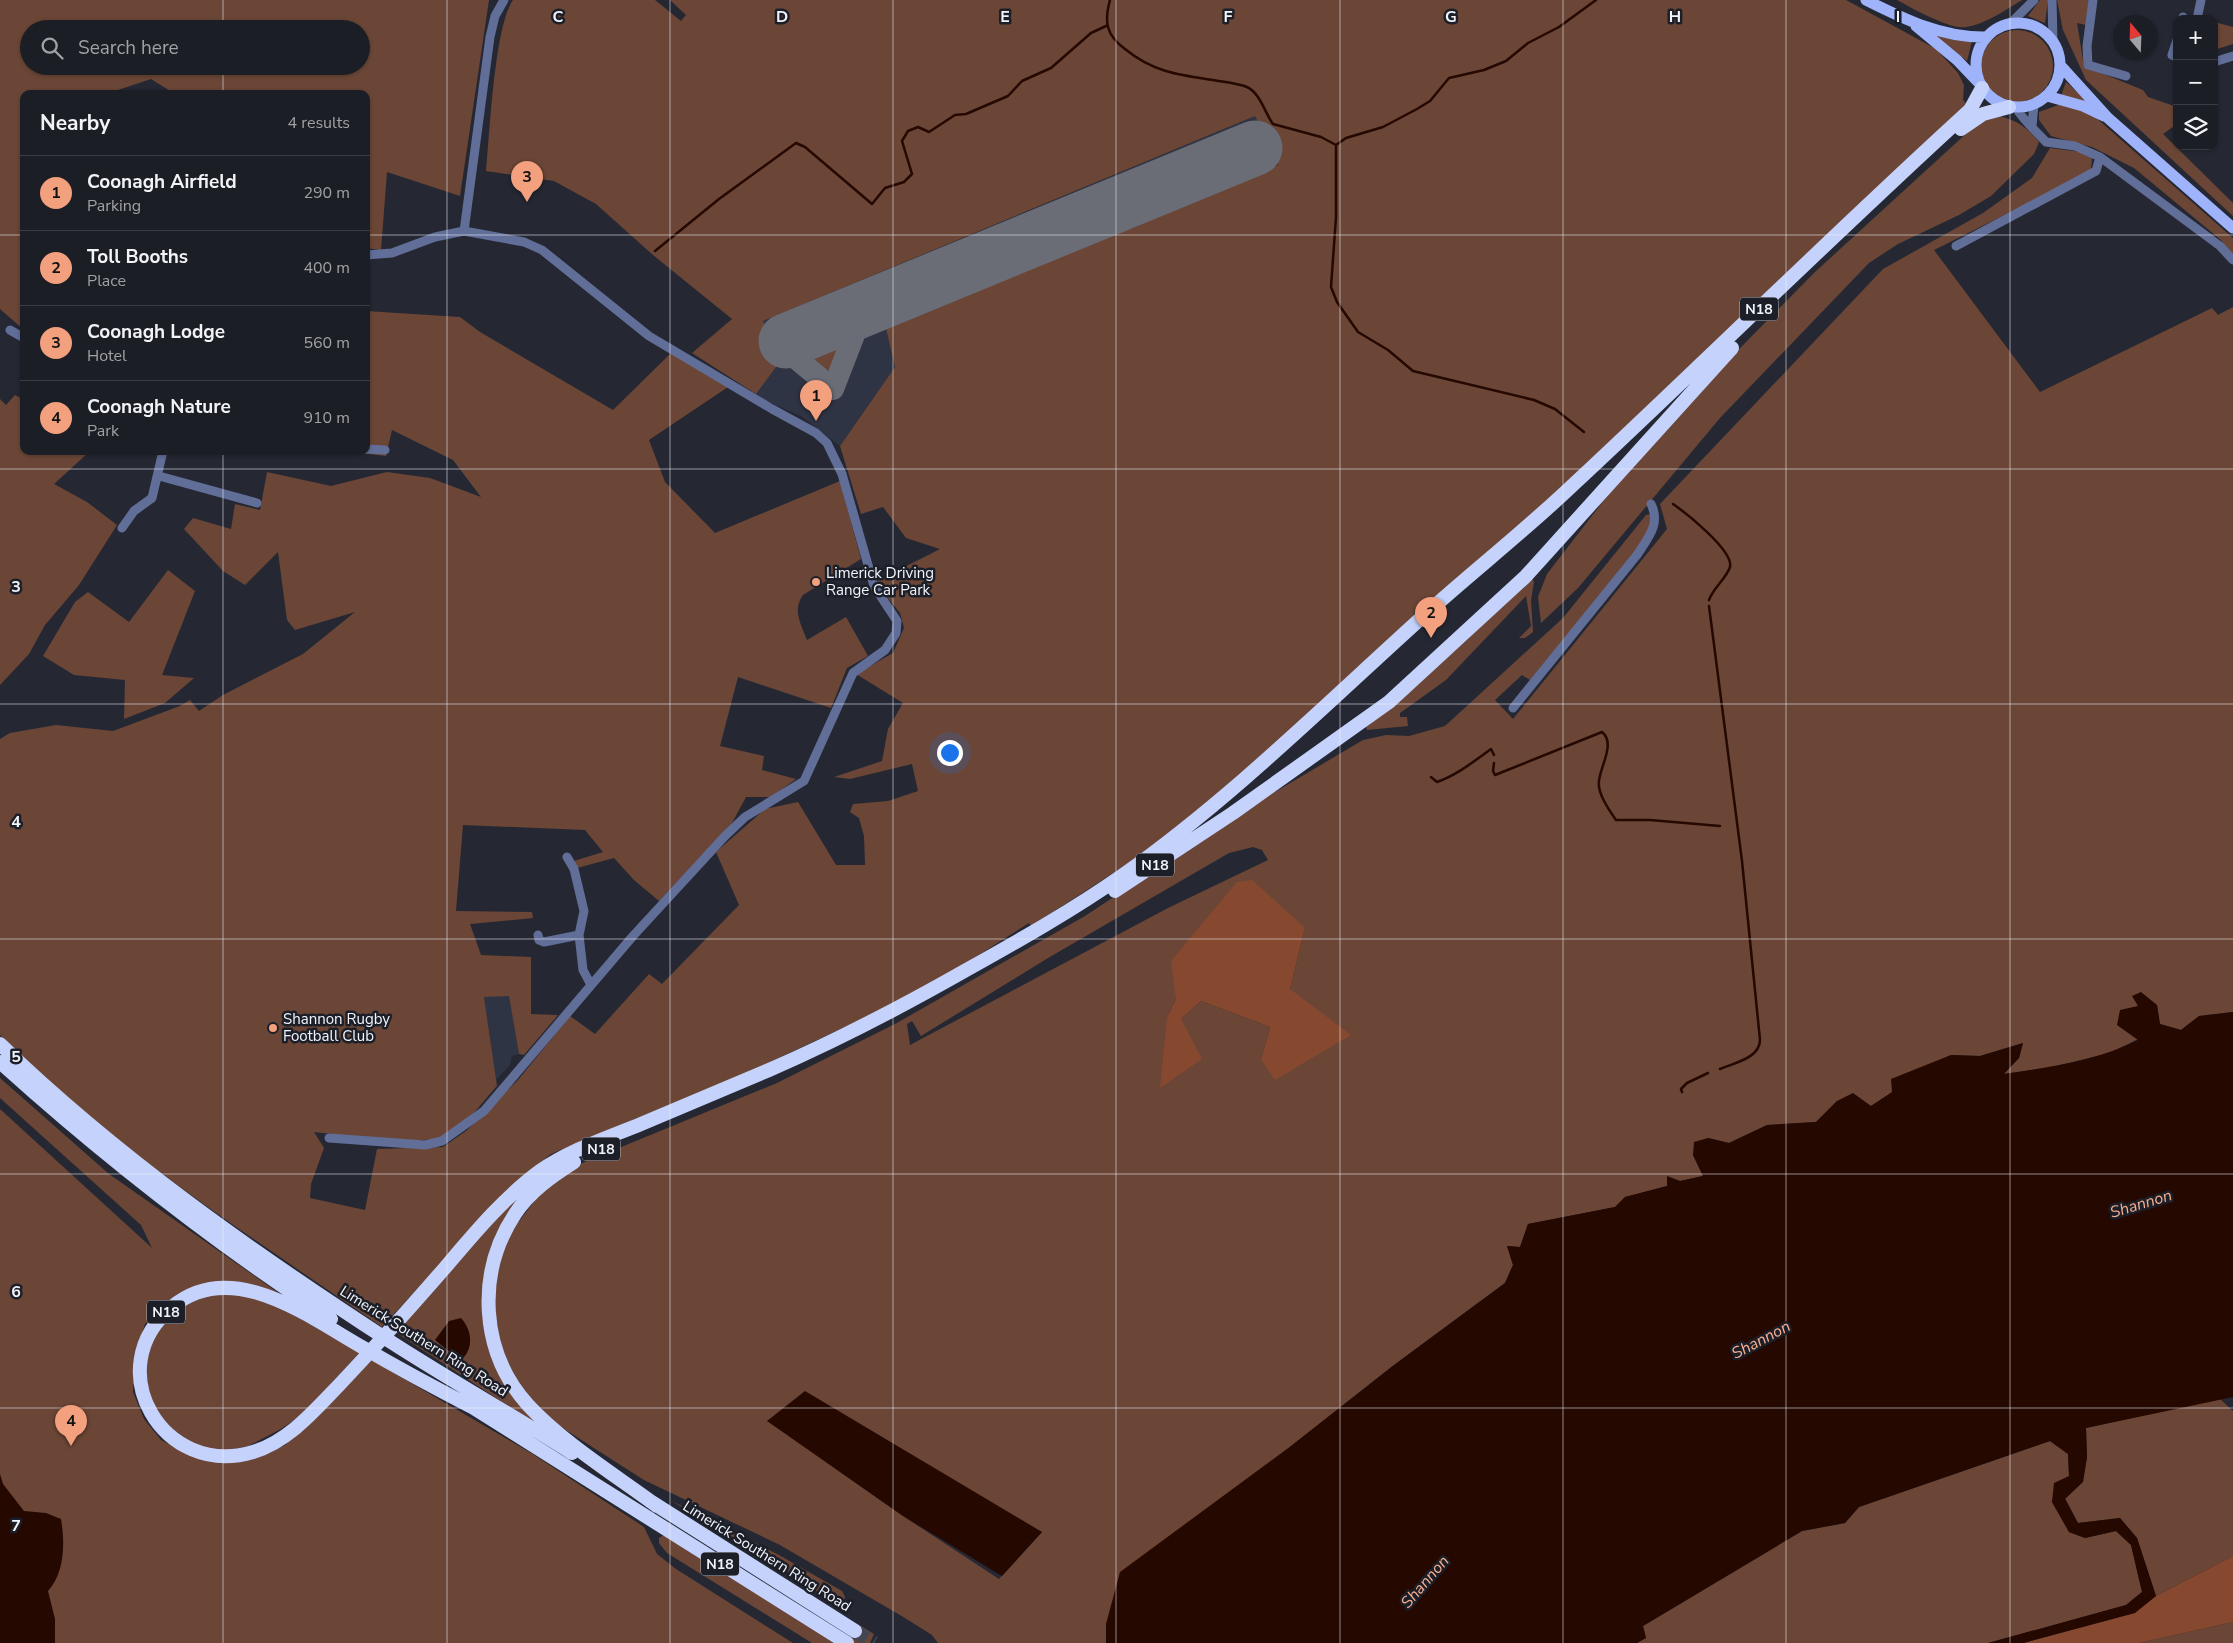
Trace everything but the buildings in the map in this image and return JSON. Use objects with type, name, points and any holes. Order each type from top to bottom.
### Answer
[{"type":"highway","name":"N18","points":[[472,1407],[427,1384],[284,1302],[256,1292],[229,1288],[200,1292],[186,1297],[168,1309],[153,1326],[144,1346],[140,1366],[140,1385],[154,1418],[166,1433],[180,1444],[212,1456],[253,1452],[273,1443],[307,1418],[341,1383],[413,1304],[505,1202],[544,1168],[588,1145],[792,1060],[894,1011],[1028,935],[1121,876],[1162,846],[1269,757],[1428,612],[1573,486],[1714,353],[1835,234],[1970,110],[1981,86]]},
{"type":"highway","name":"N18","points":[[657,1506],[569,1441],[527,1404],[503,1368],[494,1346],[489,1321],[490,1270],[500,1240],[515,1214],[533,1192],[558,1172],[581,1158],[771,1079],[843,1045],[1032,942],[1134,879],[1233,813],[1389,702],[1525,577],[1726,355],[1896,188],[1969,122],[1983,114],[2013,107]]},
{"type":"highway","name":"Limerick Southern Ring Road","points":[[0,1044],[26,1069],[142,1166],[236,1238],[392,1343],[657,1506],[855,1631]]},
{"type":"highway","name":"Limerick Southern Ring Road","points":[[0,1062],[78,1132],[158,1197],[227,1248],[344,1328],[846,1643]]},
{"type":"main road","points":[[1866,0],[1911,22],[1966,38],[1986,37]]},
{"type":"main road","points":[[1911,22],[1957,60],[1981,86],[1998,102],[2013,107],[2034,104],[2047,96],[2054,87],[2060,65],[2057,48],[2047,34],[2030,24],[2011,23],[1993,30],[1986,37],[1977,54],[1976,64],[1981,86]]},
{"type":"main road","points":[[2060,65],[2108,118],[2233,228]]},
{"type":"main road","points":[[2047,96],[2083,106],[2108,118]]},
{"type":"street","points":[[464,231],[490,37],[495,16],[504,0]]},
{"type":"street","points":[[2011,23],[2034,0]]},
{"type":"street","points":[[2052,0],[2053,41]]},
{"type":"street","points":[[2093,0],[2087,46],[2088,65],[2126,76]]},
{"type":"street","points":[[2197,15],[2201,0]]},
{"type":"street","points":[[2218,61],[2233,56]]},
{"type":"street","points":[[2032,126],[2034,104]]},
{"type":"street","points":[[2013,107],[2025,122],[2032,126],[2046,142],[2075,146],[2100,157],[2220,246],[2233,260]]},
{"type":"street","points":[[1956,246],[2096,171],[2100,157]]},
{"type":"street","points":[[329,1138],[425,1145],[442,1141],[484,1111],[632,936],[745,817],[804,781],[853,673],[885,650],[896,633],[897,621],[874,586],[848,494],[834,455],[827,443],[816,433],[649,336],[542,250],[524,242],[464,231],[435,237],[392,253],[370,255]]},
{"type":"street","points":[[10,330],[20,336]]},
{"type":"street","points":[[370,448],[385,450]]},
{"type":"street","points":[[122,528],[134,511],[152,498],[159,476],[162,455]]},
{"type":"street","points":[[159,476],[257,503]]},
{"type":"street","points":[[1513,708],[1637,555],[1654,528],[1655,514],[1651,504]]},
{"type":"street","points":[[567,857],[574,868],[584,912],[579,935],[583,970],[592,985]]},
{"type":"street","points":[[538,935],[539,940],[544,942],[579,935]]},
{"type":"shaded area","points":[[0,0],[489,0],[460,196],[387,172],[381,250],[370,249],[370,90],[169,90],[151,79],[118,90],[20,90],[20,326],[0,309]]},
{"type":"shaded area","points":[[513,0],[655,0],[681,21],[686,15],[670,0],[1846,0],[1936,49],[1958,73],[1964,85],[1963,100],[1967,105],[1647,410],[1385,647],[1163,841],[1031,926],[1029,923],[958,968],[881,1010],[751,1071],[551,1154],[515,1183],[382,1327],[184,1190],[89,1116],[43,1077],[0,1035],[0,739],[10,733],[56,725],[113,731],[180,706],[190,700],[199,711],[223,695],[303,654],[355,612],[295,630],[287,620],[278,552],[245,585],[223,571],[184,529],[193,518],[231,529],[235,504],[260,510],[267,472],[331,486],[387,472],[430,478],[481,497],[453,460],[392,430],[386,456],[370,454],[370,311],[460,317],[480,332],[613,410],[671,353],[728,387],[649,440],[665,482],[715,533],[840,481],[861,559],[803,595],[798,606],[798,612],[807,640],[846,617],[868,656],[847,668],[831,708],[738,677],[720,746],[764,756],[762,770],[796,779],[771,797],[746,797],[732,823],[659,901],[634,880],[614,858],[577,868],[574,861],[603,852],[585,830],[463,825],[456,911],[532,912],[533,918],[470,924],[481,955],[531,957],[531,1014],[558,1015],[524,1055],[519,1054],[509,996],[484,997],[497,1086],[466,1121],[444,1136],[431,1139],[398,1140],[314,1132],[324,1148],[311,1184],[310,1198],[365,1210],[377,1149],[443,1147],[466,1131],[518,1080],[570,1016],[595,1034],[649,974],[662,984],[739,905],[716,852],[765,809],[798,802],[836,865],[865,865],[864,836],[859,818],[850,812],[853,804],[888,801],[918,791],[912,764],[850,779],[834,777],[882,761],[888,729],[903,703],[856,674],[893,653],[904,628],[900,613],[875,582],[940,549],[906,538],[883,507],[861,514],[840,446],[895,367],[885,324],[1278,165],[1255,116],[763,321],[779,363],[756,394],[692,353],[732,319],[653,255],[596,204],[554,181],[486,171],[497,56],[507,14]]},
{"type":"shaded area","points":[[1897,0],[2022,0],[1981,23],[1959,27],[1931,18]]},
{"type":"shaded area","points":[[2040,0],[2048,0],[2045,23],[2028,16]]},
{"type":"shaded area","points":[[2057,0],[2089,0],[2086,25],[2077,23],[2084,66],[2143,90],[2148,97],[2173,106],[2173,127],[2163,134],[2173,144],[2173,150],[2179,150],[2233,203],[2233,216],[2086,80],[2063,30]]},
{"type":"shaded area","points":[[2218,23],[2233,27],[2233,44],[2218,49]]},
{"type":"shaded area","points":[[2017,30],[2031,33],[2043,40],[2050,52],[2053,66],[2050,80],[2043,92],[2031,99],[2017,102],[2003,99],[1991,92],[1984,80],[1981,66],[1984,52],[1991,40],[2003,33]]},
{"type":"shaded area","points":[[1931,33],[1972,41],[1967,61]]},
{"type":"shaded area","points":[[2066,82],[2089,103],[2061,96]]},
{"type":"shaded area","points":[[2061,104],[2086,109],[2233,238],[2233,256],[2221,240],[2134,168],[2092,147],[2051,136],[2039,120],[2039,112]]},
{"type":"shaded area","points":[[1996,115],[2020,124],[2034,136],[2039,142],[2034,154],[1991,196],[1959,215],[1898,244],[1869,263],[1720,418],[1578,588],[1541,623],[1538,597],[1547,574],[1632,464],[1689,400],[1815,272],[1981,120]]},
{"type":"shaded area","points":[[1255,116],[1278,165],[885,324],[895,367],[840,446],[801,416],[768,402],[756,394],[779,363],[762,321]]},
{"type":"shaded area","points":[[2050,148],[2081,152],[2092,158],[2091,169],[2077,179],[1934,250],[2040,392],[2212,308],[2218,315],[2233,307],[2233,1012],[2199,1016],[2181,1030],[2160,1024],[2157,1005],[2139,1006],[2130,1009],[2138,1039],[2110,1053],[2048,1068],[2003,1074],[2019,1058],[2023,1043],[1980,1056],[1951,1055],[1871,1106],[1837,1101],[1816,1122],[1767,1125],[1729,1143],[1708,1138],[1693,1155],[1703,1176],[1680,1181],[1667,1177],[1667,1186],[1625,1197],[1615,1207],[1528,1224],[1520,1247],[1507,1246],[1513,1265],[1505,1283],[1394,1365],[1291,1446],[1106,1624],[1106,1643],[938,1643],[932,1635],[905,1618],[780,1545],[644,1480],[558,1425],[535,1406],[512,1373],[501,1349],[492,1300],[499,1259],[512,1231],[538,1196],[580,1164],[777,1083],[895,1024],[1085,916],[1253,805],[1363,740],[1386,735],[1409,736],[1445,726],[1563,618],[1646,515],[1651,514],[1651,528],[1632,557],[1530,680],[1522,675],[1495,700],[1513,719],[1667,529],[1660,504],[1883,269],[1983,213],[2032,178]],"holes":[[[1253,847],[1262,850],[1268,860],[1168,908],[910,1045],[907,1024],[912,1021],[921,1036],[1048,958],[1229,853]],[[1305,928],[1290,989],[1261,1059],[1270,1027],[1201,1001],[1181,1019],[1167,1017],[1176,999]],[[769,1422],[1042,1532],[999,1579],[903,1516]]]},
{"type":"shaded area","points":[[853,320],[856,322],[835,374],[827,369],[824,377],[796,355],[794,351],[796,343]]},
{"type":"shaded area","points":[[15,395],[20,398],[20,455],[86,455],[54,484],[87,502],[117,525],[79,585],[45,625],[29,654],[0,685],[0,399],[6,405]]},
{"type":"shaded area","points":[[168,570],[195,591],[162,675],[194,678],[165,703],[124,719],[125,680],[74,675],[43,656],[75,602],[88,592],[129,622]]},
{"type":"shaded area","points":[[1531,576],[1534,582],[1531,600],[1533,632],[1525,638],[1519,638],[1531,626],[1526,596],[1446,680],[1400,713],[1400,717],[1407,717],[1408,726],[1367,730],[1366,727],[1466,641]]},
{"type":"shaded area","points":[[1252,880],[1305,928],[1290,989],[1351,1035],[1275,1080],[1261,1059],[1270,1027],[1201,1001],[1181,1019],[1202,1059],[1160,1088],[1167,1017],[1176,999],[1171,961],[1237,882]]},
{"type":"shaded area","points":[[509,995],[519,1054],[512,1056],[510,1065],[496,1080],[484,997]]},
{"type":"shaded area","points":[[0,1078],[109,1174],[283,1296],[248,1287],[176,1297],[145,1324],[135,1358],[133,1392],[144,1419],[161,1440],[192,1456],[246,1460],[285,1445],[356,1377],[370,1359],[531,1453],[644,1527],[657,1554],[676,1569],[793,1643],[0,1643],[0,1109],[152,1248],[141,1225],[0,1098]]},
{"type":"shaded area","points":[[536,1178],[504,1223],[488,1336],[547,1431],[395,1332],[512,1199]]},
{"type":"shaded area","points":[[222,1292],[265,1299],[360,1352],[304,1413],[281,1429],[248,1446],[218,1452],[193,1445],[171,1431],[144,1390],[147,1349],[162,1319],[186,1301]]},
{"type":"shaded area","points":[[2219,1398],[2233,1411],[2233,1556],[2156,1596],[2137,1538],[2120,1518],[2078,1523],[2065,1498],[2083,1481],[2087,1457],[2086,1428]]},
{"type":"shaded area","points":[[2050,1441],[2068,1454],[2069,1476],[2052,1502],[2069,1532],[2085,1538],[2116,1531],[2131,1545],[2142,1592],[2126,1605],[1988,1643],[1637,1643],[1646,1638],[1643,1626],[1802,1531],[1845,1523],[1859,1507]]},
{"type":"shaded area","points":[[670,1500],[779,1555],[842,1591],[845,1597],[841,1608],[776,1563]]},
{"type":"shaded area","points":[[664,1535],[838,1643],[812,1643],[667,1553],[659,1543],[659,1538]]},
{"type":"shaded area","points":[[2233,1556],[2233,1622],[2139,1643],[2024,1643],[2134,1613],[2156,1596]]},
{"type":"shaded area","points":[[2233,1622],[2233,1643],[2139,1643]]},
{"type":"shaded area","points":[[861,1626],[874,1634],[870,1643],[851,1643]]},
{"type":"water","name":"Shannon","points":[[2141,992],[2157,1005],[2160,1024],[2181,1030],[2199,1016],[2233,1012],[2233,1397],[2086,1428],[2087,1457],[2083,1482],[2065,1499],[2078,1523],[2120,1518],[2137,1538],[2156,1596],[2135,1613],[2023,1643],[1988,1643],[2126,1605],[2142,1592],[2131,1545],[2116,1531],[2085,1538],[2069,1532],[2052,1502],[2054,1483],[2069,1476],[2068,1454],[2050,1441],[1859,1507],[1845,1523],[1802,1531],[1643,1626],[1646,1638],[1637,1643],[1106,1643],[1106,1624],[1120,1572],[1291,1446],[1394,1365],[1505,1283],[1513,1265],[1507,1246],[1520,1247],[1528,1224],[1615,1207],[1625,1197],[1667,1186],[1667,1176],[1680,1181],[1703,1176],[1693,1155],[1694,1142],[1708,1138],[1729,1143],[1767,1125],[1816,1122],[1837,1101],[1853,1093],[1871,1106],[1892,1092],[1891,1079],[1951,1055],[1980,1056],[2023,1043],[2019,1058],[2004,1074],[2072,1062],[2122,1047],[2138,1040],[2117,1025],[2120,1010],[2138,1006],[2132,996]]},
{"type":"water","points":[[461,1318],[469,1332],[470,1342],[464,1357],[456,1357],[435,1340],[449,1321]]},
{"type":"water","points":[[805,1391],[1042,1532],[1002,1576],[903,1516],[767,1421]]},
{"type":"water","points":[[0,1474],[3,1484],[24,1511],[46,1513],[61,1519],[63,1547],[61,1566],[54,1584],[48,1591],[55,1619],[55,1643],[0,1643]]},
{"type":"waterway","points":[[1110,0],[1107,15],[1110,33],[1119,44],[1135,57],[1156,68],[1167,71],[1247,87],[1259,98],[1273,124],[1321,137],[1336,145],[1336,217],[1331,287],[1337,302],[1358,332],[1388,350],[1413,371],[1534,400],[1555,409],[1584,432]]},
{"type":"waterway","points":[[1336,145],[1346,138],[1383,127],[1417,109],[1430,101],[1449,78],[1484,70],[1506,61],[1528,43],[1559,27],[1596,0]]},
{"type":"waterway","points":[[655,251],[719,199],[796,143],[805,147],[872,204],[885,188],[904,182],[912,174],[902,141],[908,131],[918,127],[929,132],[955,115],[966,114],[1008,96],[1022,81],[1051,68],[1091,33],[1106,26]]},
{"type":"waterway","points":[[1673,504],[1708,533],[1725,552],[1729,560],[1730,567],[1726,576],[1713,591],[1709,600]]},
{"type":"waterway","points":[[1709,606],[1742,861],[1760,1040],[1759,1046],[1751,1056],[1720,1069]]},
{"type":"waterway","points":[[1494,763],[1493,771],[1495,775],[1602,732],[1608,742],[1599,786],[1604,801],[1616,820],[1650,820],[1720,826]]},
{"type":"waterway","points":[[1431,777],[1437,782],[1458,772],[1491,749],[1494,755]]},
{"type":"waterway","points":[[1682,1092],[1681,1089],[1687,1083],[1708,1073]]},
{"type":"taxiway","points":[[786,341],[792,355],[833,389],[864,309]]},
{"type":"runway","points":[[786,341],[1255,148]]},
{"type":"tunnel","points":[[855,1631],[874,1643]]},
{"type":"place","name":"Coonagh Lodge","points":[[527,202]]},
{"type":"place","name":"Coonagh Airfield","points":[[816,421]]},
{"type":"place","name":"Limerick Driving Range Car Park","points":[[816,582]]},
{"type":"place","name":"Toll Booths","points":[[1431,638]]},
{"type":"place","name":"Shannon Rugby Football Club","points":[[273,1028]]},
{"type":"place","name":"Coonagh Nature","points":[[71,1446]]}]
